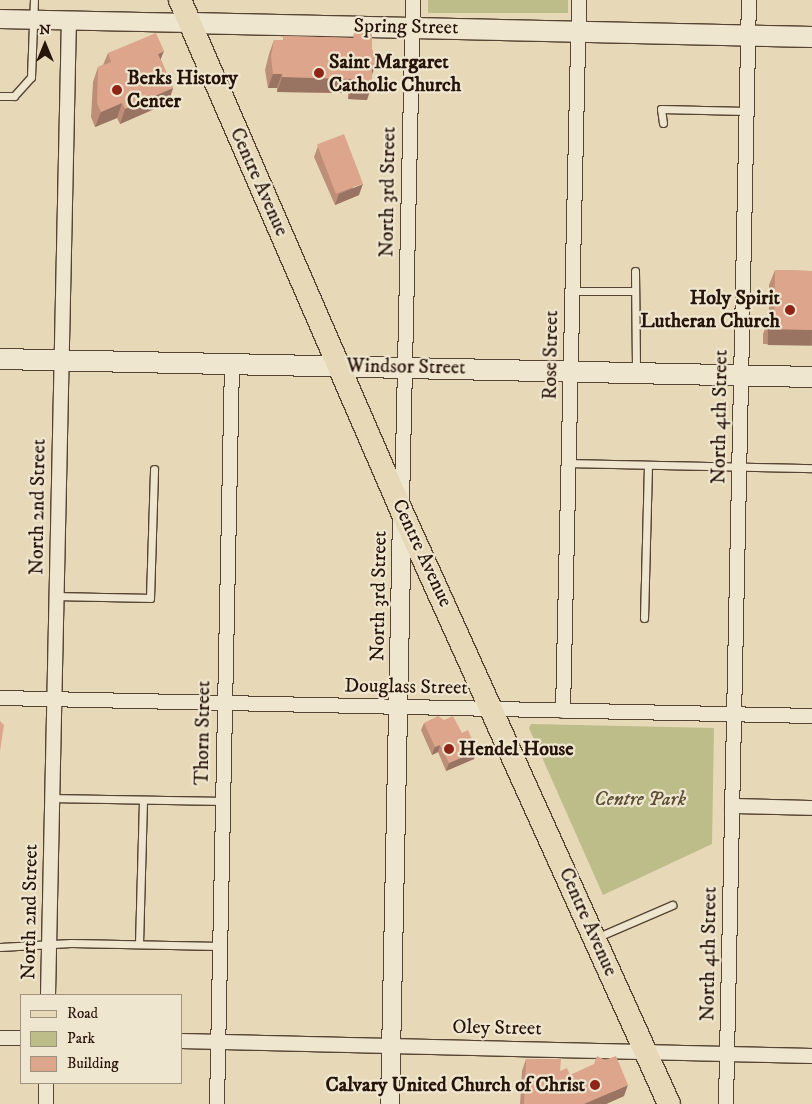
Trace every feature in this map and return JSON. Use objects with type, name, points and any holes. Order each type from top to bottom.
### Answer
[{"type":"main road","name":"Centre Avenue","points":[[180,0],[402,512],[494,709],[669,1104]]},
{"type":"main road","name":"Spring Street","points":[[190,23],[812,37]]},
{"type":"main road","name":"Windsor Street","points":[[0,359],[812,377]]},
{"type":"street","name":"North 3rd Street","points":[[390,1104],[413,0]]},
{"type":"street","name":"Rose Street","points":[[563,711],[579,0]]},
{"type":"street","name":"North 4th Street","points":[[726,1104],[749,0]]},
{"type":"street","name":"Spring Street","points":[[0,19],[190,23]]},
{"type":"street","name":"North 2nd Street","points":[[48,994],[69,20]]},
{"type":"street","name":"Thorn Street","points":[[217,1104],[232,364]]},
{"type":"street","name":"Douglass Street","points":[[0,698],[812,716]]},
{"type":"street","points":[[732,806],[812,808]]},
{"type":"street","points":[[0,1038],[20,1038]]},
{"type":"street","name":"Oley Street","points":[[182,1041],[812,1056]]},
{"type":"street","points":[[46,1084],[46,1104]]},
{"type":"lane","points":[[0,96],[14,96],[32,77],[34,0]]},
{"type":"lane","points":[[663,123],[661,109],[746,111]]},
{"type":"lane","points":[[635,271],[636,373]]},
{"type":"lane","points":[[573,291],[635,291]]},
{"type":"lane","points":[[569,463],[812,468]]},
{"type":"lane","points":[[644,618],[648,465]]},
{"type":"lane","points":[[56,596],[150,598],[154,469]]},
{"type":"lane","points":[[52,798],[222,801]]},
{"type":"lane","points":[[139,944],[143,800]]},
{"type":"lane","points":[[595,938],[672,905]]},
{"type":"lane","points":[[0,947],[139,944],[220,946]]},
{"type":"green space","points":[[428,0],[568,0],[568,13],[428,13]]},
{"type":"green space","name":"Centre Park","points":[[531,724],[714,728],[712,844],[603,895],[529,728]]},
{"type":"building","name":"Berks History Center","points":[[156,33],[164,51],[158,54],[173,88],[125,109],[122,103],[101,112],[97,103],[98,67],[111,62],[108,53]]},
{"type":"building","name":"Saint Margaret Catholic Church","points":[[354,33],[372,33],[372,49],[377,60],[372,67],[372,85],[353,84],[353,79],[282,77],[282,74],[273,74],[271,56],[274,40],[284,40],[284,36],[354,38]]},
{"type":"building","points":[[344,134],[363,183],[336,194],[317,144]]},
{"type":"building","name":"Holy Spirit Lutheran Church","points":[[775,270],[812,271],[812,330],[768,329],[768,319],[774,319]]},
{"type":"building","name":"Hendel House","points":[[438,716],[444,720],[453,716],[462,733],[468,730],[477,751],[449,763],[440,745],[435,747],[424,723]]},
{"type":"building","points":[[0,721],[4,725],[0,751]]},
{"type":"building","name":"Calvary United Church of Christ","points":[[597,1056],[605,1060],[616,1056],[628,1085],[584,1104],[524,1104],[526,1059],[561,1059],[560,1071],[567,1068],[570,1075],[594,1064]]},
{"type":"place","name":"Saint Margaret Catholic Church","points":[[319,73]]},
{"type":"place","name":"Berks History Center","points":[[117,90]]},
{"type":"place","name":"Holy Spirit Lutheran Church","points":[[790,310]]},
{"type":"place","name":"Hendel House","points":[[449,749]]},
{"type":"place","name":"Calvary United Church of Christ","points":[[595,1085]]}]
